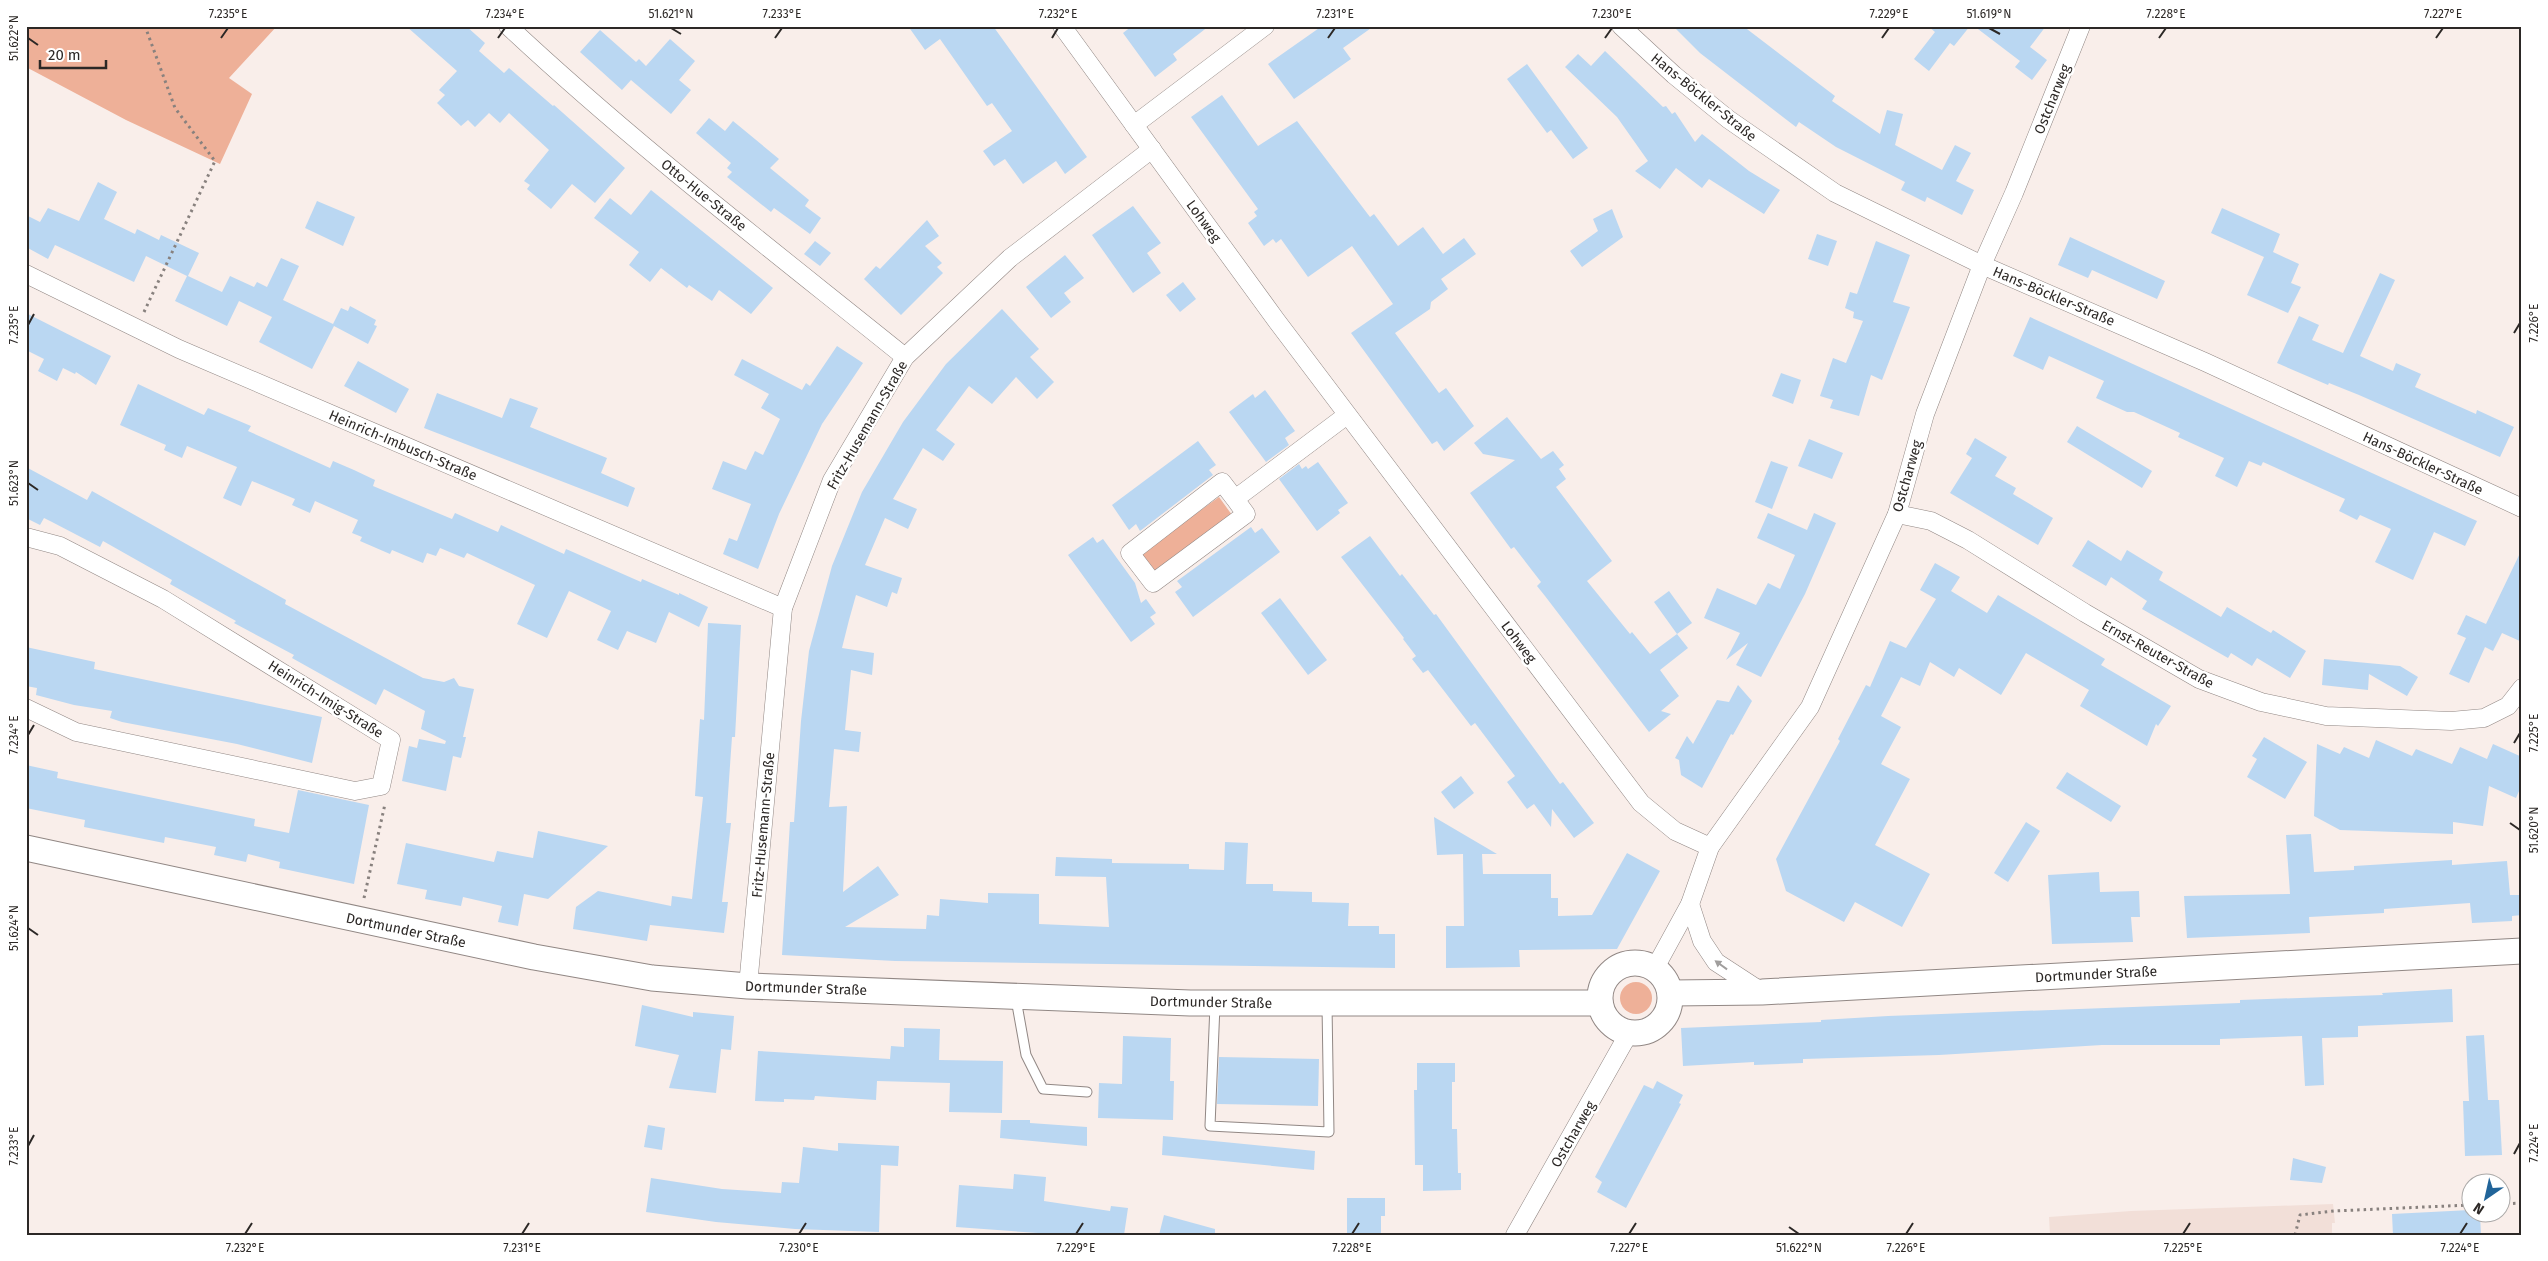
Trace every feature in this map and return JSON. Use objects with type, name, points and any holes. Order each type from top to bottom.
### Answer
[{"type":"main road","name":"Dortmunder Straße","points":[[26,848],[534,957],[652,978],[748,986],[1215,1003],[1600,1003]]},
{"type":"main road","name":"Dortmunder Straße","points":[[1671,993],[1762,992],[2522,951]]},
{"type":"main road","points":[[1636,962],[1655,968],[1666,979],[1671,993],[1667,1015],[1660,1024],[1651,1030],[1629,1033],[1621,1030],[1607,1019],[1600,1003],[1603,983],[1616,968],[1636,962]]},
{"type":"street","name":"Otto-Hue-Straße","points":[[508,26],[661,160],[905,358]]},
{"type":"street","name":"Lohweg","points":[[1062,26],[1348,415],[1641,803],[1675,831],[1710,847]]},
{"type":"street","points":[[1134,125],[1265,26]]},
{"type":"street","name":"Hans-Böckler-Straße","points":[[1622,26],[1674,75],[1728,120],[1835,193],[1982,265],[2205,362],[2522,508]]},
{"type":"street","name":"Ostcharweg","points":[[1655,968],[1690,904],[1710,847],[1810,707],[1897,514],[1925,414],[1982,265],[2014,193],[2081,26]]},
{"type":"street","name":"Fritz-Husemann-Straße","points":[[748,986],[783,608],[832,480],[905,358],[1010,258],[1152,150]]},
{"type":"street","name":"Heinrich-Imbusch-Straße","points":[[26,274],[188,353],[783,608]]},
{"type":"street","points":[[1235,499],[1348,415]]},
{"type":"street","points":[[1222,482],[1235,499],[1246,514],[1153,583],[1130,554],[1222,482]]},
{"type":"street","name":"Ernst-Reuter-Straße","points":[[1897,514],[1931,521],[1968,540],[2085,614],[2199,680],[2261,702],[2326,716],[2451,721],[2484,718],[2508,706],[2522,688]]},
{"type":"street","name":"Heinrich-Imig-Straße","points":[[26,537],[60,546],[163,599],[391,740],[381,786]]},
{"type":"street","points":[[26,708],[76,732],[354,791],[381,786]]},
{"type":"street","points":[[1690,904],[1702,941],[1716,962],[1762,992]]},
{"type":"street","name":"Ostcharweg","points":[[1515,1235],[1629,1033]]},
{"type":"lane","points":[[1015,996],[1026,1056],[1043,1090],[1087,1092]]},
{"type":"lane","points":[[1215,1003],[1210,1126],[1329,1132],[1327,1003]]},
{"type":"path","points":[[136,328],[215,161],[175,108],[145,26]]},
{"type":"path","points":[[360,920],[385,805],[381,786]]},
{"type":"path","points":[[2295,1235],[2300,1215],[2334,1211],[2460,1205]]},
{"type":"shaded area","points":[[26,26],[277,26],[229,78],[252,94],[220,164],[126,120],[26,67]]},
{"type":"shaded area","points":[[1219,497],[1232,515],[1154,573],[1140,554]]},
{"type":"shaded area","points":[[1636,982],[1648,986],[1652,998],[1648,1010],[1636,1014],[1624,1010],[1620,998],[1624,986]]},
{"type":"shaded area","points":[[2333,1204],[2335,1223],[2332,1223],[2332,1235],[2050,1235],[2049,1217],[2131,1211]]},
{"type":"building","points":[[406,26],[466,26],[485,43],[479,51],[504,73],[509,68],[625,168],[595,203],[572,184],[551,209],[527,189],[530,185],[524,181],[549,150],[509,113],[500,123],[489,113],[475,127],[468,120],[461,126],[437,103],[445,95],[439,90],[457,71]]},
{"type":"building","points":[[908,26],[993,26],[1087,157],[1065,174],[1056,161],[1023,184],[1005,159],[994,166],[983,151],[1012,131],[992,103],[987,106],[940,39],[925,50]]},
{"type":"building","points":[[1132,26],[1209,26],[1173,54],[1177,60],[1155,77],[1123,33]]},
{"type":"building","points":[[1322,26],[1374,26],[1343,48],[1351,59],[1294,99],[1268,64]]},
{"type":"building","points":[[1673,26],[1743,26],[1835,96],[1832,101],[1880,134],[1887,110],[1903,114],[1895,145],[1942,170],[1955,145],[1971,153],[1956,181],[1974,190],[1962,215],[1927,197],[1925,202],[1901,190],[1905,182],[1836,147],[1799,122],[1796,127],[1700,53]]},
{"type":"building","points":[[1928,26],[1970,26],[1954,46],[1950,43],[1929,71],[1914,59],[1935,32]]},
{"type":"building","points":[[1974,26],[2046,26],[2030,47],[2047,60],[2032,80],[2015,67],[2020,61]]},
{"type":"building","points":[[600,30],[636,62],[639,59],[646,66],[670,39],[695,61],[679,80],[691,90],[671,114],[631,80],[622,90],[580,52]]},
{"type":"building","points":[[1605,51],[1663,107],[1666,106],[1672,114],[1675,112],[1695,142],[1702,134],[1749,171],[1780,190],[1764,214],[1709,179],[1702,188],[1676,168],[1660,189],[1635,171],[1648,161],[1617,117],[1565,67],[1578,54],[1591,66]]},
{"type":"building","points":[[1527,64],[1588,148],[1573,159],[1551,130],[1547,133],[1507,79]]},
{"type":"building","points":[[1222,95],[1258,146],[1297,121],[1370,217],[1374,214],[1398,246],[1423,227],[1443,254],[1464,238],[1476,254],[1441,279],[1448,289],[1431,302],[1430,309],[1395,333],[1439,393],[1446,388],[1474,426],[1444,451],[1437,441],[1432,444],[1351,333],[1393,304],[1352,246],[1308,277],[1281,239],[1276,243],[1273,239],[1264,246],[1248,223],[1257,216],[1254,212],[1258,209],[1191,117]]},
{"type":"building","points":[[709,118],[725,131],[733,121],[779,159],[770,168],[809,200],[805,206],[821,218],[810,234],[774,208],[771,212],[727,177],[732,172],[727,168],[731,163],[696,133]]},
{"type":"building","points":[[98,182],[117,192],[104,219],[135,234],[137,229],[159,240],[161,235],[199,253],[188,276],[222,292],[230,276],[254,287],[257,282],[267,287],[281,258],[299,266],[283,300],[333,324],[341,308],[348,311],[350,306],[376,320],[374,325],[377,326],[368,344],[334,326],[312,369],[259,342],[272,317],[239,301],[227,326],[175,301],[187,276],[146,256],[134,282],[55,245],[48,259],[26,247],[26,215],[40,222],[48,208],[79,221]]},
{"type":"building","points":[[651,190],[773,288],[751,314],[719,290],[712,301],[689,285],[687,288],[661,268],[650,282],[629,265],[639,252],[594,218],[610,198],[631,215]]},
{"type":"building","points":[[317,201],[355,217],[343,246],[305,228]]},
{"type":"building","points":[[1133,206],[1161,243],[1147,253],[1161,273],[1133,293],[1092,235]]},
{"type":"building","points":[[2222,208],[2280,234],[2273,252],[2299,264],[2291,283],[2301,287],[2288,313],[2247,295],[2264,257],[2211,233]]},
{"type":"building","points":[[1612,209],[1623,237],[1582,267],[1570,251],[1598,231],[1593,219]]},
{"type":"building","points":[[927,220],[939,236],[925,246],[942,263],[937,267],[943,273],[901,315],[864,279],[876,266],[880,269]]},
{"type":"building","points":[[1817,234],[1837,241],[1828,266],[1808,259]]},
{"type":"building","points":[[2070,237],[2165,281],[2157,299],[2092,270],[2088,278],[2058,265]]},
{"type":"building","points":[[815,241],[831,253],[820,266],[804,254]]},
{"type":"building","points":[[1876,241],[1910,255],[1893,302],[1910,307],[1882,380],[1871,375],[1859,416],[1830,408],[1833,400],[1820,396],[1833,358],[1846,363],[1863,321],[1853,318],[1854,312],[1845,308],[1850,292],[1857,294]]},
{"type":"building","points":[[1065,255],[1084,278],[1064,293],[1071,302],[1051,318],[1026,287]]},
{"type":"building","points":[[2380,273],[2395,280],[2360,356],[2393,371],[2396,363],[2421,374],[2415,387],[2476,414],[2477,410],[2514,427],[2500,457],[2359,395],[2329,383],[2328,385],[2277,363],[2299,316],[2319,325],[2312,340],[2343,353]]},
{"type":"building","points":[[1183,282],[1196,299],[1180,312],[1166,295]]},
{"type":"building","points":[[1002,309],[1039,349],[1030,357],[1054,382],[1037,399],[1016,377],[992,404],[969,386],[936,430],[955,444],[943,461],[923,448],[893,499],[917,509],[908,529],[885,518],[865,565],[902,578],[897,594],[892,592],[887,607],[856,595],[849,620],[842,648],[874,653],[872,675],[851,670],[845,730],[861,732],[859,752],[834,749],[829,807],[847,806],[843,892],[878,866],[899,895],[845,927],[926,929],[927,915],[939,916],[940,899],[988,903],[988,893],[1039,894],[1039,924],[1109,927],[1106,877],[1055,876],[1056,857],[1112,859],[1112,863],[1189,864],[1189,869],[1224,870],[1225,842],[1248,843],[1246,884],[1273,884],[1273,891],[1312,892],[1312,902],[1349,903],[1348,926],[1379,926],[1379,934],[1395,934],[1395,968],[895,961],[782,955],[790,822],[794,822],[801,721],[809,651],[832,566],[862,492],[903,422],[946,364]]},
{"type":"building","points":[[26,313],[111,356],[96,385],[76,372],[75,374],[63,368],[57,381],[38,371],[44,359],[26,350]]},
{"type":"building","points":[[2030,317],[2477,521],[2465,546],[2434,532],[2413,580],[2375,562],[2391,529],[2360,515],[2357,520],[2339,511],[2345,499],[2263,462],[2261,466],[2249,461],[2237,487],[2215,476],[2224,458],[2178,437],[2180,433],[2134,412],[2127,412],[2096,398],[2104,381],[2049,356],[2043,370],[2013,356]]},
{"type":"building","points":[[837,346],[863,363],[822,424],[779,514],[758,569],[723,554],[729,538],[737,541],[751,504],[712,489],[723,461],[746,470],[755,451],[763,455],[780,419],[761,408],[769,394],[734,375],[742,359],[802,390],[806,383],[810,386]]},
{"type":"building","points":[[358,361],[409,389],[396,413],[344,386]]},
{"type":"building","points":[[1781,373],[1801,380],[1793,404],[1772,396]]},
{"type":"building","points":[[138,384],[204,415],[208,408],[251,426],[248,431],[330,468],[333,461],[354,470],[375,480],[373,486],[452,519],[455,513],[498,532],[501,525],[564,554],[566,549],[641,582],[642,579],[679,595],[679,593],[708,607],[699,627],[669,612],[656,643],[627,631],[618,650],[597,640],[611,611],[569,591],[547,638],[517,624],[535,585],[467,553],[464,558],[440,548],[436,556],[427,553],[423,563],[392,550],[390,554],[360,541],[362,537],[352,533],[358,520],[315,501],[310,513],[292,505],[295,499],[252,481],[241,506],[223,498],[237,467],[187,446],[182,458],[164,450],[166,445],[120,425]]},
{"type":"building","points":[[1265,390],[1295,431],[1285,438],[1289,445],[1266,462],[1229,412],[1253,394],[1255,398]]},
{"type":"building","points":[[437,393],[502,418],[510,398],[538,408],[530,427],[607,458],[601,473],[635,488],[628,507],[424,428]]},
{"type":"building","points":[[1507,417],[1541,459],[1553,451],[1564,465],[1559,469],[1566,479],[1556,487],[1612,561],[1587,581],[1630,634],[1632,632],[1650,654],[1677,634],[1688,648],[1660,670],[1679,696],[1661,711],[1671,714],[1649,732],[1537,586],[1541,582],[1514,547],[1511,549],[1470,493],[1515,460],[1483,454],[1474,443]]},
{"type":"building","points":[[2077,426],[2152,471],[2142,488],[2067,442]]},
{"type":"building","points":[[1975,438],[2007,457],[1995,476],[2016,488],[2013,494],[2053,518],[2038,545],[1950,493],[1972,458],[1966,454]]},
{"type":"building","points":[[1809,439],[1843,453],[1832,479],[1798,466]]},
{"type":"building","points":[[1198,441],[1216,465],[1209,470],[1213,475],[1140,531],[1136,524],[1129,530],[1112,505]]},
{"type":"building","points":[[1771,461],[1788,467],[1772,509],[1755,502]]},
{"type":"building","points":[[1318,462],[1348,503],[1338,510],[1340,513],[1317,531],[1279,479],[1299,464],[1302,469],[1306,466],[1308,469]]},
{"type":"building","points":[[26,467],[87,500],[92,491],[286,600],[285,604],[423,678],[444,682],[454,678],[459,686],[474,689],[463,737],[466,737],[461,758],[453,756],[446,791],[402,781],[409,746],[417,748],[419,739],[445,744],[446,741],[421,729],[425,711],[384,689],[376,705],[292,658],[294,655],[234,623],[236,621],[170,584],[172,580],[103,541],[100,547],[44,518],[40,525],[26,518]]},
{"type":"building","points":[[1768,513],[1807,530],[1814,513],[1836,523],[1805,594],[1761,677],[1736,665],[1748,643],[1726,660],[1740,633],[1704,618],[1717,588],[1756,605],[1768,583],[1780,589],[1795,555],[1757,538]]},
{"type":"building","points":[[1251,527],[1255,533],[1262,528],[1280,552],[1193,617],[1175,592],[1182,587],[1177,581]]},
{"type":"building","points":[[1370,536],[1400,576],[1402,574],[1434,615],[1436,614],[1560,784],[1563,782],[1594,823],[1574,838],[1552,809],[1551,827],[1534,804],[1527,809],[1507,782],[1515,776],[1475,723],[1471,726],[1428,670],[1423,673],[1412,659],[1416,656],[1404,638],[1341,557]]},
{"type":"building","points":[[1093,537],[1097,543],[1103,539],[1135,583],[1141,603],[1146,599],[1156,613],[1150,617],[1155,624],[1131,642],[1068,555]]},
{"type":"building","points":[[2088,540],[2121,561],[2127,550],[2163,572],[2159,580],[2221,617],[2227,607],[2271,633],[2273,630],[2306,651],[2290,678],[2257,658],[2252,666],[2231,653],[2228,658],[2142,609],[2147,601],[2111,577],[2106,586],[2072,566]]},
{"type":"building","points":[[2522,549],[2522,642],[2502,633],[2493,651],[2485,647],[2469,683],[2449,674],[2466,638],[2457,634],[2466,615],[2486,624]]},
{"type":"building","points":[[1935,563],[1960,577],[1951,591],[1987,613],[1998,595],[2105,659],[2101,665],[2171,706],[2158,726],[2156,724],[2147,746],[2080,706],[2089,690],[2026,653],[2001,695],[1959,668],[1954,677],[1930,662],[1920,686],[1901,677],[1881,716],[1901,727],[1881,764],[1910,779],[1875,845],[1930,874],[1902,927],[1855,902],[1844,922],[1786,891],[1776,859],[1840,741],[1838,739],[1866,685],[1870,687],[1890,641],[1906,648],[1936,599],[1920,590]]},
{"type":"building","points":[[1669,591],[1692,623],[1677,634],[1654,602]]},
{"type":"building","points":[[1280,598],[1327,660],[1308,675],[1261,613]]},
{"type":"building","points":[[708,623],[741,625],[735,737],[732,737],[726,823],[731,823],[722,902],[728,902],[724,933],[650,925],[647,941],[573,929],[576,907],[598,891],[671,906],[672,896],[692,899],[703,797],[695,796],[700,719],[704,720]]},
{"type":"building","points":[[26,647],[95,662],[94,669],[322,717],[312,763],[237,744],[122,722],[110,718],[112,711],[74,705],[36,695],[37,688],[26,686]]},
{"type":"building","points":[[2324,659],[2400,666],[2418,677],[2407,696],[2369,674],[2368,690],[2322,685]]},
{"type":"building","points":[[1738,685],[1752,701],[1733,735],[1731,734],[1702,788],[1681,775],[1679,760],[1675,758],[1687,736],[1693,744],[1717,700],[1729,702]]},
{"type":"building","points":[[2264,737],[2307,762],[2285,799],[2247,777],[2257,759],[2252,756]]},
{"type":"building","points":[[2376,740],[2412,756],[2416,749],[2452,764],[2460,747],[2487,759],[2493,744],[2522,757],[2522,784],[2516,798],[2489,786],[2483,826],[2453,822],[2453,834],[2340,830],[2314,816],[2317,744],[2340,754],[2344,747],[2369,758]]},
{"type":"building","points":[[26,765],[58,772],[57,778],[255,819],[254,826],[289,833],[298,790],[369,805],[354,884],[279,868],[280,862],[248,854],[246,862],[214,855],[216,847],[165,837],[164,843],[84,827],[85,820],[26,808]]},
{"type":"building","points":[[2067,772],[2121,806],[2111,822],[2056,788]]},
{"type":"building","points":[[1461,776],[1474,793],[1454,809],[1441,792]]},
{"type":"building","points":[[1434,817],[1497,854],[1482,854],[1483,874],[1551,874],[1551,898],[1558,898],[1558,916],[1592,915],[1627,853],[1660,871],[1617,949],[1519,950],[1520,967],[1446,968],[1446,926],[1464,926],[1463,854],[1437,855]]},
{"type":"building","points":[[2026,822],[2040,831],[2008,882],[1994,873]]},
{"type":"building","points":[[538,831],[608,846],[548,899],[524,894],[518,926],[498,922],[502,906],[463,897],[461,906],[425,899],[427,890],[397,884],[406,843],[494,862],[497,851],[533,858]]},
{"type":"building","points":[[2311,834],[2314,872],[2354,870],[2354,866],[2452,860],[2452,865],[2507,861],[2510,895],[2520,895],[2522,915],[2512,916],[2512,921],[2472,923],[2470,903],[2384,909],[2384,913],[2309,917],[2310,933],[2187,938],[2184,896],[2290,894],[2286,835]]},
{"type":"building","points":[[2099,872],[2100,892],[2139,891],[2140,917],[2131,917],[2133,942],[2052,944],[2048,875]]},
{"type":"building","points":[[2452,989],[2453,1022],[2358,1026],[2358,1037],[2322,1038],[2324,1085],[2305,1086],[2302,1036],[2220,1039],[2220,1045],[2102,1045],[1939,1055],[1803,1059],[1803,1063],[1754,1065],[1754,1062],[1683,1066],[1681,1028],[1821,1022],[1821,1020],[1888,1016],[2240,1003],[2240,1000],[2383,995],[2382,993]]},
{"type":"building","points":[[642,1005],[693,1017],[693,1012],[734,1016],[731,1050],[721,1049],[716,1093],[669,1088],[679,1055],[635,1046]]},
{"type":"building","points":[[904,1028],[940,1029],[939,1060],[1003,1061],[1002,1113],[949,1112],[950,1083],[877,1081],[876,1100],[815,1096],[814,1100],[784,1099],[784,1102],[755,1101],[758,1051],[890,1059],[891,1046],[904,1047]]},
{"type":"building","points":[[2484,1035],[2488,1100],[2499,1100],[2502,1155],[2465,1156],[2463,1101],[2469,1101],[2466,1036]]},
{"type":"building","points":[[1123,1036],[1171,1038],[1170,1081],[1174,1081],[1173,1120],[1098,1118],[1099,1083],[1122,1084]]},
{"type":"building","points":[[1219,1057],[1319,1059],[1318,1106],[1217,1104]]},
{"type":"building","points":[[1417,1063],[1455,1063],[1455,1082],[1452,1082],[1452,1129],[1457,1129],[1458,1173],[1461,1173],[1461,1190],[1423,1191],[1423,1165],[1415,1165],[1414,1090],[1417,1090]]},
{"type":"building","points":[[1657,1081],[1683,1095],[1679,1103],[1681,1104],[1626,1208],[1597,1192],[1602,1182],[1595,1177],[1644,1085],[1653,1089]]},
{"type":"building","points":[[1001,1120],[1030,1120],[1030,1123],[1087,1127],[1087,1146],[1000,1138]]},
{"type":"building","points":[[648,1125],[665,1128],[662,1150],[644,1147]]},
{"type":"building","points":[[1163,1136],[1315,1151],[1314,1170],[1162,1155]]},
{"type":"building","points":[[838,1143],[899,1146],[898,1166],[881,1165],[879,1232],[795,1229],[716,1222],[646,1212],[651,1178],[722,1189],[781,1193],[782,1182],[799,1183],[803,1147],[838,1151]]},
{"type":"building","points":[[2293,1158],[2326,1167],[2322,1183],[2290,1180]]},
{"type":"building","points":[[1014,1174],[1046,1177],[1044,1201],[1110,1211],[1111,1206],[1128,1208],[1124,1235],[1038,1235],[1038,1233],[956,1227],[959,1185],[1013,1189]]},
{"type":"building","points":[[1347,1198],[1385,1198],[1385,1216],[1381,1216],[1381,1233],[1347,1235]]},
{"type":"building","points":[[2460,1211],[2460,1224],[2480,1224],[2481,1235],[2393,1235],[2392,1214]]},
{"type":"building","points":[[1164,1215],[1215,1229],[1215,1235],[1159,1235]]}]
